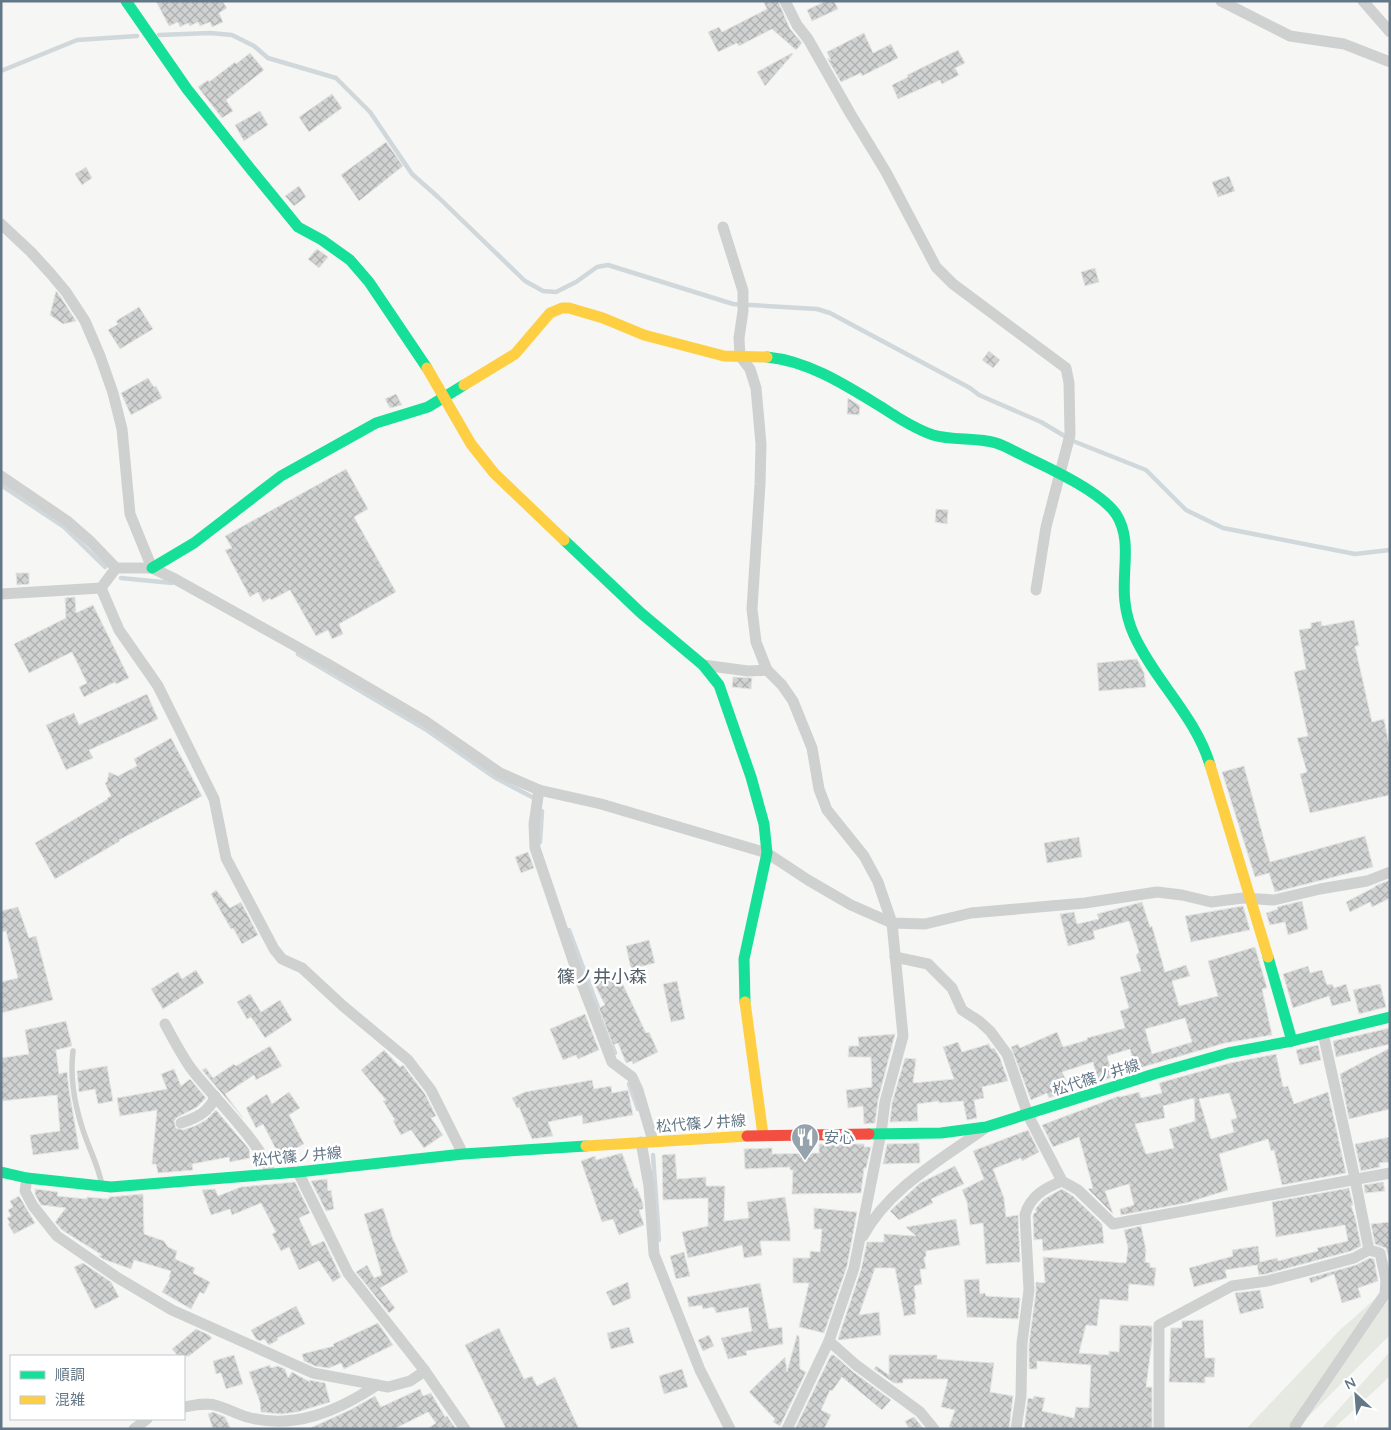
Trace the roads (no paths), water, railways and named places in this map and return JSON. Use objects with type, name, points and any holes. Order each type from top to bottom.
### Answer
[{"type":"street","points":[[126,1],[188,92],[298,227],[322,240],[350,260],[368,282],[421,357],[471,444],[494,472],[641,613],[704,665],[719,685],[751,777],[764,824],[767,853],[744,959],[745,1004],[763,1135]]},
{"type":"street","points":[[785,1],[797,25],[808,39],[886,172],[936,267],[953,284],[1066,368],[1069,382],[1069,439],[1046,527],[1036,590]]},
{"type":"street","points":[[1221,1],[1290,36],[1344,44],[1390,62]]},
{"type":"street","points":[[1364,1],[1390,32]]},
{"type":"street","points":[[1,224],[51,274],[66,292],[85,321],[113,393],[122,429],[130,514],[152,568]]},
{"type":"street","points":[[722,227],[742,292],[743,305],[739,338],[740,356],[750,369],[756,388],[761,444],[760,494],[752,609],[756,642],[767,670],[782,684],[793,701],[812,748],[819,789],[826,810],[864,856],[878,882],[892,923],[903,1036],[885,1102],[881,1133],[854,1268],[829,1341],[786,1429]]},
{"type":"street","points":[[152,568],[194,543],[281,476],[376,423],[428,408],[515,354],[550,313],[562,308],[569,308],[603,318],[644,335],[724,356],[769,357],[804,365],[848,386],[902,420],[933,435],[996,443],[1060,474],[1106,502],[1116,514],[1123,528],[1126,559],[1125,602],[1134,634],[1150,663],[1206,750],[1229,830],[1252,899],[1292,1041]]},
{"type":"street","points":[[1,476],[67,521],[92,542],[116,568],[152,568],[175,579],[424,720],[500,773],[540,790],[601,804],[767,853],[851,905],[892,923],[925,924],[971,913],[1085,903],[1157,892],[1182,895],[1211,902],[1243,898],[1274,900],[1320,888],[1367,882],[1390,872]]},
{"type":"street","points":[[1,594],[101,588],[116,568]]},
{"type":"street","points":[[101,588],[119,630],[158,686],[214,799],[226,858],[274,950],[282,959],[302,968],[343,1006],[408,1060],[431,1090],[462,1154]]},
{"type":"street","points":[[704,665],[748,671],[767,670]]},
{"type":"street","points":[[540,790],[534,824],[535,848],[575,966],[612,1062],[632,1077],[638,1090],[647,1142],[654,1254],[700,1370],[730,1429]]},
{"type":"street","points":[[895,957],[928,964],[952,988],[962,1010],[979,1020],[990,1032],[1007,1054],[1028,1115],[1062,1180],[1078,1190],[1113,1224],[1390,1173]]},
{"type":"street","name":"松代篠ノ井線","points":[[1,1172],[27,1178],[102,1187],[298,1172],[462,1154],[647,1142],[763,1135],[941,1133],[986,1127],[1154,1074],[1228,1053],[1292,1041],[1390,1017]]},
{"type":"street","points":[[165,1024],[191,1068],[250,1138],[269,1166],[270,1174]]},
{"type":"street","points":[[1323,1034],[1369,1250]]},
{"type":"street","points":[[181,1123],[191,1120],[204,1112],[212,1105],[215,1096]]},
{"type":"street","points":[[859,1242],[869,1225],[896,1194],[919,1174],[986,1127]]},
{"type":"street","points":[[298,1172],[348,1273],[425,1371],[464,1429]]},
{"type":"street","points":[[27,1178],[25,1191],[33,1206],[57,1236],[118,1278],[172,1310],[312,1373],[388,1387],[410,1381],[425,1371]]},
{"type":"street","points":[[1016,1429],[1020,1396],[1022,1342],[1029,1290],[1025,1215],[1028,1204],[1035,1196],[1046,1187],[1062,1180]]},
{"type":"street","points":[[1159,1429],[1159,1324],[1232,1286],[1267,1281],[1310,1270],[1354,1258],[1369,1250],[1380,1253],[1386,1280],[1385,1294],[1295,1426],[1295,1429]]},
{"type":"street","points":[[829,1341],[856,1365],[920,1412],[934,1429]]},
{"type":"street","points":[[185,1407],[216,1405],[247,1417],[276,1422],[294,1422],[352,1402],[377,1385]]},
{"type":"street","points":[[134,1429],[146,1420]]},
{"type":"lane","points":[[73,1051],[71,1068],[75,1097],[82,1127],[98,1168],[102,1187]]},
{"type":"waterway","points":[[159,35],[210,33],[232,35],[254,46],[268,58],[336,78],[370,112],[412,174],[525,281],[543,291],[556,292],[576,282],[597,267],[608,265],[733,304],[817,309],[830,313],[970,388],[979,395],[1041,422],[1073,441],[1146,470],[1186,510],[1223,528],[1355,554],[1390,550]]},
{"type":"waterway","points":[[1,71],[77,40],[137,36]]},
{"type":"waterway","points":[[1,485],[64,527],[105,567]]},
{"type":"waterway","points":[[121,578],[172,583]]},
{"type":"waterway","points":[[298,654],[425,729],[494,777],[532,797]]},
{"type":"waterway","points":[[540,842],[542,811]]},
{"type":"waterway","points":[[569,930],[615,1053]]},
{"type":"waterway","points":[[629,1084],[638,1109]]},
{"type":"waterway","points":[[653,1155],[659,1240]]},
{"type":"place","name":"安心","points":[[805,1161]]},
{"type":"district","name":"篠ノ井小森","points":[[602,976]]}]
